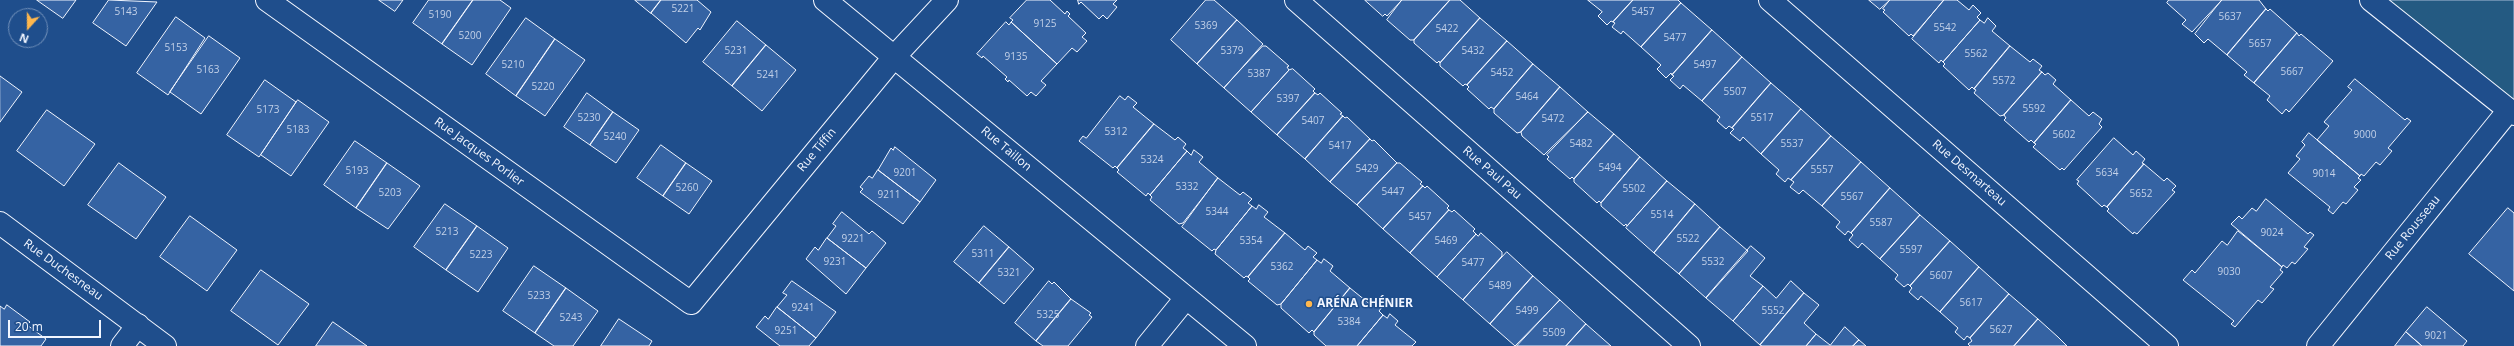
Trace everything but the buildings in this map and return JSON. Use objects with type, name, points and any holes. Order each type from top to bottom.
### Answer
[{"type":"street","name":"Rue Jacques Porlier","points":[[267,0],[691,303]]},
{"type":"street","name":"Rue Taillon","points":[[825,0],[1245,346]]},
{"type":"street","name":"Rue Tiffin","points":[[691,303],[894,57],[947,0]]},
{"type":"street","name":"Rue Paul Pau","points":[[1296,0],[1689,346]]},
{"type":"street","name":"Rue Desmarteau","points":[[1770,0],[2167,346]]},
{"type":"street","points":[[2371,0],[2512,112]]},
{"type":"street","name":"Rue Rousseau","points":[[2318,346],[2512,112]]},
{"type":"street","name":"Rue Duchesneau","points":[[0,223],[166,346]]},
{"type":"street","points":[[1147,346],[1186,298]]},
{"type":"street","points":[[122,346],[138,325]]},
{"type":"shaded area","points":[[2371,0],[2514,0],[2514,114]]},
{"type":"place","name":"ARÉNA CHÉNIER","points":[[1309,304]]}]
